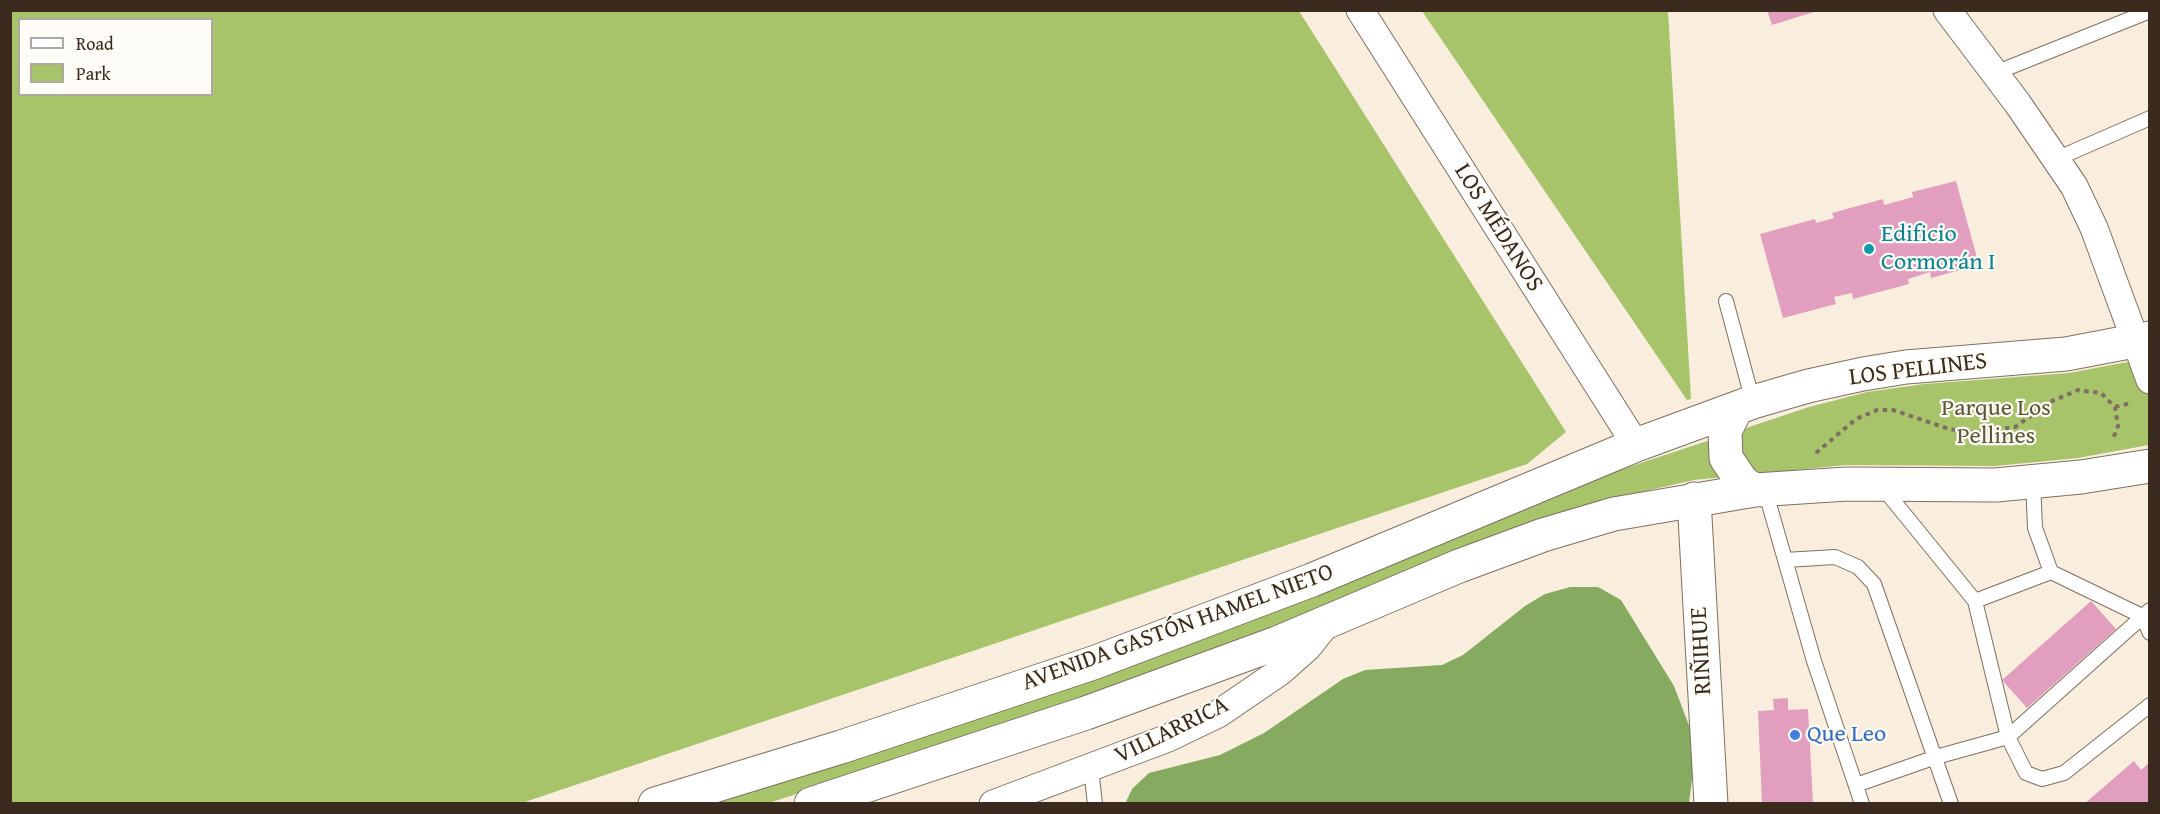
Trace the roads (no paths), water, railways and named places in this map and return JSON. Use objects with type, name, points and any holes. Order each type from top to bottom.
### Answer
[{"type":"main road","name":"LOS PELLINES","points":[[1692,425],[1808,386],[1906,367],[2067,354],[2143,340]]},
{"type":"main road","points":[[1744,406],[1725,431],[1726,458],[1743,483],[1772,489]]},
{"type":"main road","name":"AVENIDA GASTÓN HAMEL NIETO","points":[[655,804],[841,747],[1093,663],[1312,580],[1692,425]]},
{"type":"main road","points":[[1694,499],[1772,489],[1879,483],[1996,485],[2150,466]]},
{"type":"main road","name":"AVENIDA GASTÓN HAMEL NIETO","points":[[811,804],[1086,713],[1328,622],[1459,566],[1543,535],[1614,514],[1694,499]]},
{"type":"main road","name":"RIÑIHUE","points":[[1694,499],[1711,804]]},
{"type":"street","name":"LOS MÉDANOS","points":[[1360,10],[1636,446]]},
{"type":"street","points":[[1947,10],[1995,73],[2074,186],[2143,340],[2150,380]]},
{"type":"street","name":"VILLARRICA","points":[[993,804],[1091,769],[1168,738],[1218,714],[1281,671],[1307,648],[1328,622]]},
{"type":"lane","points":[[1995,73],[2150,11]]},
{"type":"lane","points":[[2056,159],[2150,118]]},
{"type":"lane","points":[[1725,301],[1744,406]]},
{"type":"lane","points":[[2033,481],[2035,528],[2051,572]]},
{"type":"lane","points":[[1879,483],[1975,601],[2008,737],[2026,773],[2042,778],[2054,777],[2064,772],[2150,705]]},
{"type":"lane","points":[[1772,489],[1785,560],[1814,661],[1862,804]]},
{"type":"lane","points":[[1785,560],[1835,557],[1847,560],[1867,575],[1879,595],[1951,804]]},
{"type":"lane","points":[[1975,601],[2051,572],[2146,613]]},
{"type":"lane","points":[[2146,613],[2150,633]]},
{"type":"lane","points":[[1856,785],[1936,757],[2008,737],[2146,613]]},
{"type":"lane","points":[[1091,769],[1095,804]]},
{"type":"place","name":"Edificio Cormorán I","points":[[1869,249]]},
{"type":"place","name":"Que Leo","points":[[1795,735]]},
{"type":"park label","name":"Parque Los Pellines","points":[[1996,423]]}]
